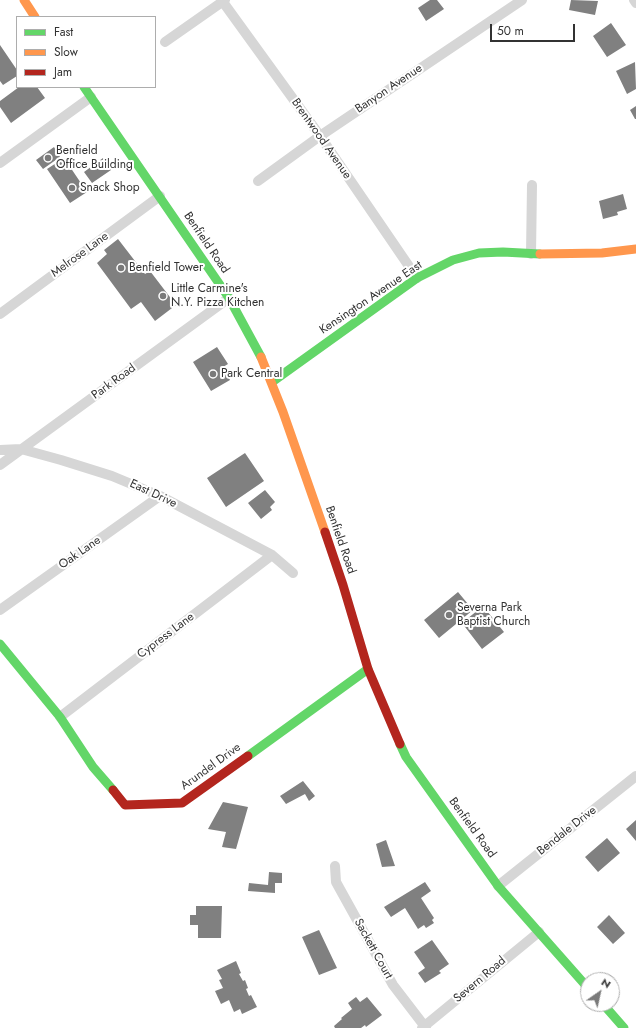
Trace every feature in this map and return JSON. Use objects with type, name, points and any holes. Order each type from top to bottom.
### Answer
[{"type":"main road","points":[[24,0],[34,16]]},
{"type":"main road","name":"Benfield Road","points":[[85,88],[229,298],[258,351],[272,382],[343,585],[368,669],[406,757],[498,886],[580,979]]},
{"type":"main road","name":"Kensington Avenue East","points":[[272,382],[417,278],[452,260],[479,253],[602,254],[636,249]]},
{"type":"main road","name":"Arundel Drive","points":[[0,644],[60,717],[93,767],[125,805],[182,803],[368,669]]},
{"type":"main road","points":[[610,1012],[624,1028]]},
{"type":"street","name":"Banyon Avenue","points":[[258,181],[320,136],[522,0]]},
{"type":"street","name":"Brentwood Avenue","points":[[224,1],[320,136],[417,278]]},
{"type":"street","points":[[165,42],[224,1]]},
{"type":"street","points":[[0,163],[91,98]]},
{"type":"street","points":[[531,254],[532,185]]},
{"type":"street","name":"Melrose Lane","points":[[0,314],[160,196]]},
{"type":"street","name":"Park Road","points":[[0,465],[229,298]]},
{"type":"street","name":"East Drive","points":[[0,450],[22,449],[112,476],[160,496],[272,555],[293,573]]},
{"type":"street","name":"Oak Lane","points":[[0,610],[160,496]]},
{"type":"street","name":"Cypress Lane","points":[[60,717],[272,555]]},
{"type":"street","name":"Bendale Drive","points":[[498,886],[636,776]]},
{"type":"street","name":"Sackett Court","points":[[335,866],[336,882],[393,984],[424,1027]]},
{"type":"street","name":"Severn Road","points":[[424,1027],[539,932]]},
{"type":"building","points":[[430,0],[437,0],[444,9],[426,21],[418,8]]},
{"type":"building","points":[[571,0],[598,1],[595,15],[569,10]]},
{"type":"building","points":[[611,23],[626,45],[607,57],[593,36]]},
{"type":"building","points":[[0,45],[16,69],[16,77],[3,85],[0,81]]},
{"type":"building","points":[[635,62],[636,89],[627,94],[616,71]]},
{"type":"building","points":[[18,88],[38,88],[45,98],[11,123],[0,107],[0,101]]},
{"type":"building","points":[[636,106],[636,119],[635,119],[630,110]]},
{"type":"building","name":"Benfield Office Building","points":[[54,147],[60,157],[43,169],[36,160]]},
{"type":"building","points":[[64,158],[87,192],[70,203],[47,169]]},
{"type":"building","points":[[103,158],[111,170],[92,183],[84,172]]},
{"type":"building","points":[[623,194],[627,209],[617,212],[618,215],[603,219],[599,201]]},
{"type":"building","points":[[118,239],[145,274],[150,271],[176,305],[155,321],[141,302],[131,309],[97,263],[107,254],[104,250]]},
{"type":"building","name":"Park Central","points":[[217,347],[228,364],[223,367],[230,380],[211,391],[193,362]]},
{"type":"building","points":[[245,453],[264,481],[226,507],[207,478]]},
{"type":"building","points":[[265,490],[275,502],[270,507],[272,510],[261,519],[248,503]]},
{"type":"building","name":"Severna Park Baptist Church","points":[[458,592],[473,610],[439,638],[424,620]]},
{"type":"building","points":[[483,606],[504,632],[482,649],[462,623]]},
{"type":"building","points":[[303,781],[315,796],[309,801],[305,794],[286,804],[280,796]]},
{"type":"building","points":[[223,802],[248,807],[236,849],[222,847],[226,832],[208,829]]},
{"type":"building","points":[[636,820],[636,841],[626,829]]},
{"type":"building","points":[[607,838],[620,853],[598,872],[585,857]]},
{"type":"building","points":[[386,840],[395,866],[382,867],[376,844]]},
{"type":"building","points":[[269,872],[282,873],[282,883],[275,883],[275,893],[248,891],[249,883],[268,885]]},
{"type":"building","points":[[425,882],[431,891],[421,898],[434,918],[432,920],[434,923],[426,928],[424,925],[418,929],[405,908],[391,917],[384,907]]},
{"type":"building","points":[[196,906],[222,906],[221,938],[198,938],[198,925],[190,925],[190,915],[196,915]]},
{"type":"building","points":[[609,915],[625,933],[613,944],[597,927]]},
{"type":"building","points":[[319,930],[337,968],[319,975],[302,937]]},
{"type":"building","points":[[432,940],[449,964],[439,971],[441,973],[425,983],[418,973],[425,968],[414,952]]},
{"type":"building","points":[[236,961],[241,973],[239,974],[243,981],[245,980],[248,988],[246,989],[249,996],[251,995],[257,1007],[242,1014],[240,1009],[234,1012],[229,1000],[221,1004],[215,991],[223,988],[219,980],[222,979],[217,970]]},
{"type":"building","points":[[356,997],[360,1002],[367,997],[382,1015],[366,1027],[365,1025],[361,1028],[335,1028],[334,1026],[342,1019],[341,1018],[352,1009],[348,1003]]},
{"type":"traffic: fast","points":[[85,88],[229,298],[261,357]]},
{"type":"traffic: fast","points":[[272,382],[417,278],[453,260],[479,253],[503,252],[540,254]]},
{"type":"traffic: fast","points":[[0,644],[60,717],[93,767],[113,790]]},
{"type":"traffic: fast","points":[[248,756],[368,669]]},
{"type":"traffic: fast","points":[[400,744],[406,757],[498,886],[580,979]]},
{"type":"traffic: fast","points":[[610,1012],[624,1028]]},
{"type":"traffic: slow","points":[[24,0],[34,16]]},
{"type":"traffic: slow","points":[[540,254],[602,253],[636,249]]},
{"type":"traffic: slow","points":[[261,357],[283,412],[325,532]]},
{"type":"traffic: jam","points":[[325,532],[343,585],[368,669],[400,744]]},
{"type":"traffic: jam","points":[[113,790],[125,805],[182,803],[248,756]]},
{"type":"place","name":"Benfield Office Building","points":[[48,158]]},
{"type":"place","name":"Snack Shop","points":[[72,188]]},
{"type":"place","name":"Benfield Tower","points":[[121,268]]},
{"type":"place","name":"Little Carmine's N.Y. Pizza Kitchen","points":[[163,296]]},
{"type":"place","name":"Park Central","points":[[213,374]]},
{"type":"place","name":"Severna Park Baptist Church","points":[[449,615]]}]
